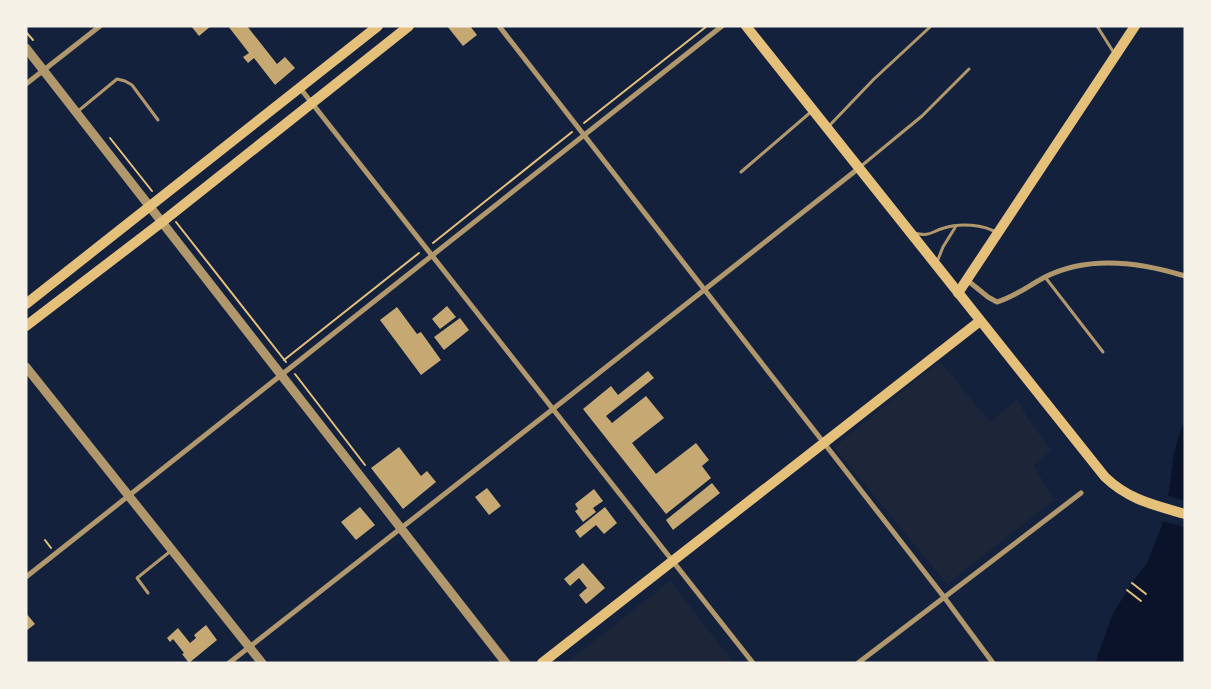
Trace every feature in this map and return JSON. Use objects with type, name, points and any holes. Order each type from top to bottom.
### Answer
[{"type":"main road","points":[[26,304],[378,26]]},
{"type":"main road","points":[[26,326],[171,215],[409,26]]},
{"type":"main road","points":[[746,26],[1105,477],[1119,489],[1138,500],[1185,514]]},
{"type":"main road","points":[[958,293],[1135,26]]},
{"type":"main road","points":[[542,663],[980,321]]},
{"type":"street","points":[[26,84],[100,26]]},
{"type":"street","points":[[499,26],[944,597],[993,663]]},
{"type":"street","points":[[26,577],[722,26]]},
{"type":"street","points":[[26,48],[506,663]]},
{"type":"street","points":[[300,88],[752,663]]},
{"type":"street","points":[[229,663],[859,168]]},
{"type":"street","points":[[967,280],[997,302],[1010,298],[1045,277],[1074,267],[1104,263],[1132,264],[1185,276]]},
{"type":"street","points":[[26,367],[262,663]]},
{"type":"street","points":[[858,663],[1081,493]]},
{"type":"lane","points":[[1097,26],[1116,55]]},
{"type":"lane","points":[[826,128],[874,79],[930,27]]},
{"type":"lane","points":[[859,168],[922,116],[969,69]]},
{"type":"lane","points":[[76,112],[117,79],[132,85],[158,120]]},
{"type":"lane","points":[[741,172],[813,111]]},
{"type":"lane","points":[[936,265],[943,246],[957,226]]},
{"type":"lane","points":[[909,232],[924,235],[943,228],[980,226],[990,228],[998,233]]},
{"type":"lane","points":[[1045,277],[1103,352]]},
{"type":"lane","points":[[148,593],[137,578],[172,550]]},
{"type":"path","points":[[284,360],[707,26]]},
{"type":"path","points":[[26,32],[36,44]]},
{"type":"path","points":[[108,135],[159,200]]},
{"type":"path","points":[[171,215],[368,468]]},
{"type":"path","points":[[1132,583],[1146,594]]},
{"type":"path","points":[[1127,590],[1141,601]]},
{"type":"shaded area","points":[[940,361],[990,422],[1017,399],[1027,417],[1051,450],[1034,466],[1054,500],[947,584],[834,447]]},
{"type":"shaded area","points":[[1185,425],[1185,663],[1095,663],[1113,613],[1147,563],[1166,515],[1174,452],[1182,426]]},
{"type":"shaded area","points":[[670,581],[734,663],[567,663]]},
{"type":"pier","points":[[1166,495],[1185,501],[1185,527],[1161,521]]},
{"type":"building","points":[[191,26],[211,26],[199,36]]},
{"type":"building","points":[[228,26],[247,26],[277,64],[285,57],[295,68],[275,85],[254,58],[248,63],[243,57],[249,53]]},
{"type":"building","points":[[447,26],[470,26],[477,35],[463,46]]},
{"type":"building","points":[[447,306],[456,317],[440,329],[432,319]]},
{"type":"building","points":[[397,307],[417,334],[421,332],[441,360],[421,375],[380,320]]},
{"type":"building","points":[[460,318],[469,330],[444,350],[434,337]]},
{"type":"building","points":[[648,371],[654,378],[606,416],[612,423],[646,396],[664,418],[632,443],[656,474],[696,443],[709,460],[702,466],[711,478],[666,514],[583,409],[611,386],[618,395]]},
{"type":"building","points":[[399,447],[421,476],[427,471],[436,482],[403,509],[371,468]]},
{"type":"building","points":[[712,483],[720,493],[673,530],[666,520]]},
{"type":"building","points":[[487,488],[501,506],[489,515],[475,497]]},
{"type":"building","points":[[594,489],[603,501],[593,508],[596,512],[583,522],[575,511],[578,509],[575,504]]},
{"type":"building","points":[[360,507],[375,525],[356,540],[341,522]]},
{"type":"building","points":[[605,507],[617,523],[604,534],[596,525],[580,538],[575,531]]},
{"type":"building","points":[[583,563],[605,588],[586,604],[579,595],[587,588],[579,578],[570,586],[564,579]]},
{"type":"building","points":[[26,613],[35,624],[26,631]]},
{"type":"building","points":[[206,625],[217,640],[189,663],[173,639],[170,642],[167,638],[178,628],[190,643],[196,638],[194,635]]}]
